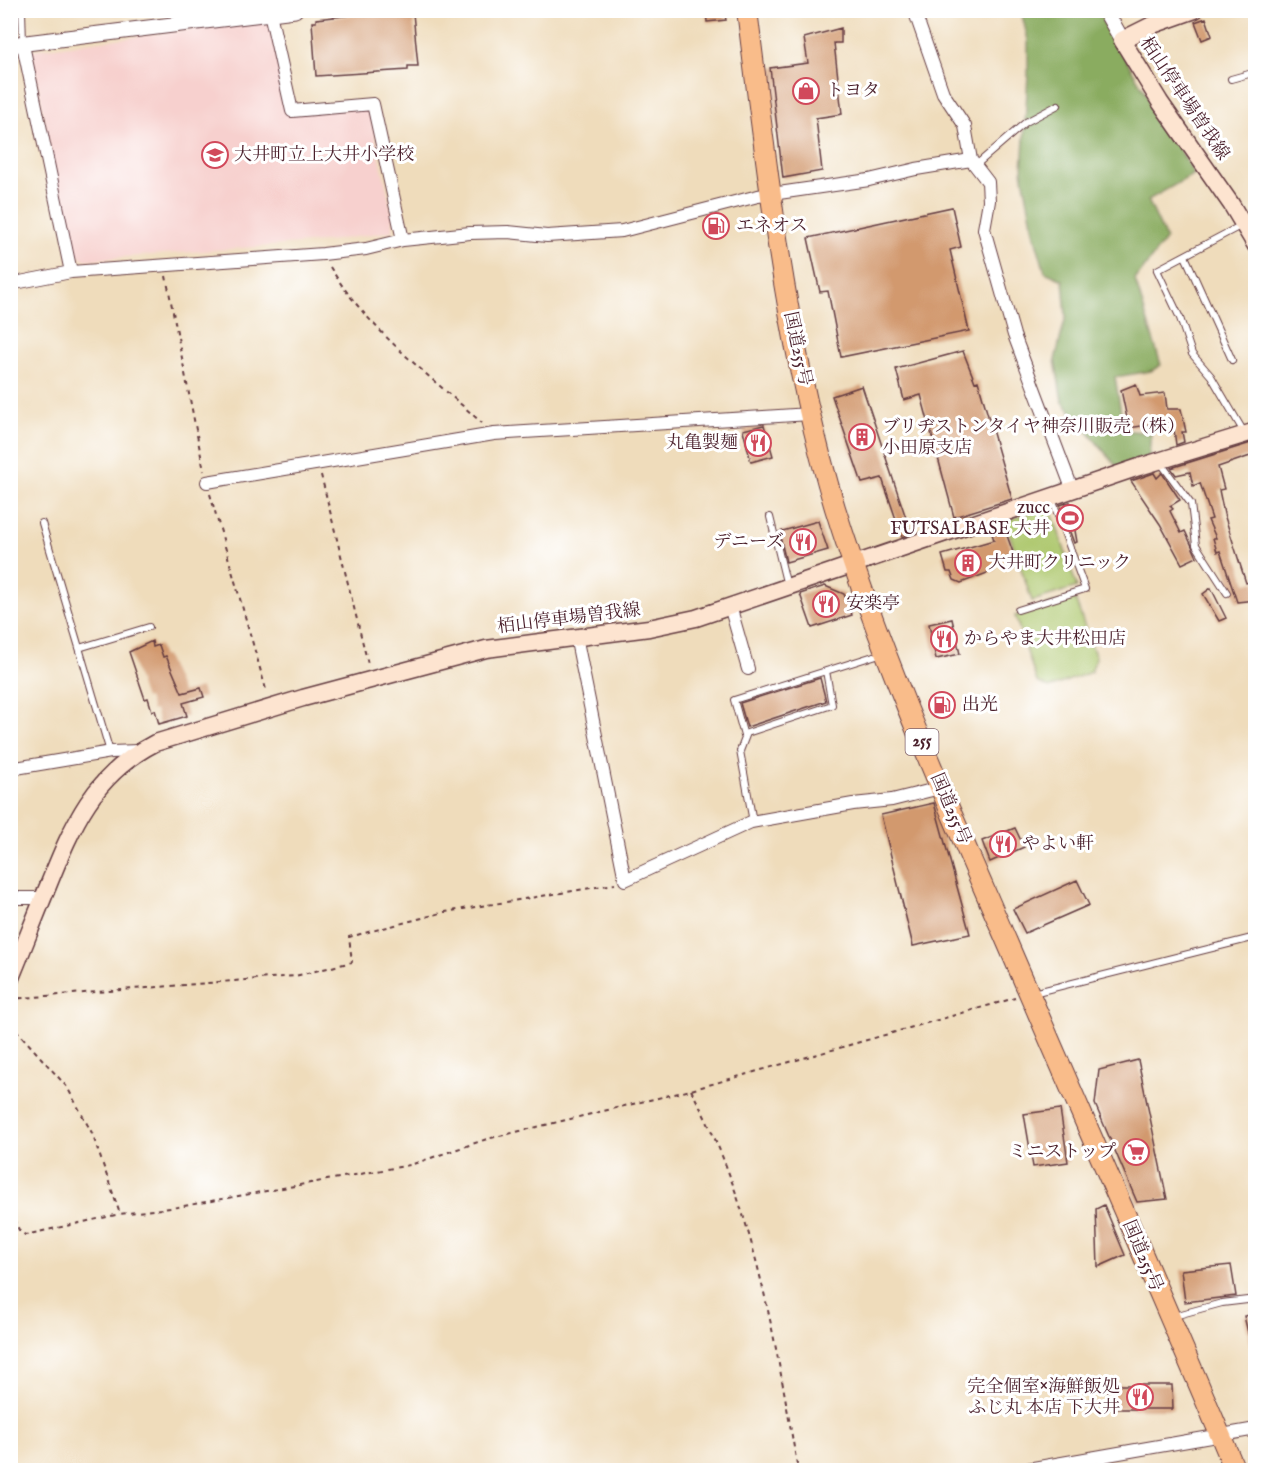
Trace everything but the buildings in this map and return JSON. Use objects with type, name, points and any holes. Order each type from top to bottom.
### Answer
[{"type":"highway","name":"国道255号","points":[[747,10],[782,279],[810,414],[835,506],[854,564],[940,788],[1235,1470]]},
{"type":"main road","name":"栢山停車場曽我線","points":[[1195,10],[1150,26],[1122,40],[1160,102],[1247,219],[1256,246]]},
{"type":"main road","name":"栢山停車場曽我線","points":[[10,980],[77,815],[105,779],[138,752],[176,735],[486,649],[674,624],[1250,433]]},
{"type":"street","points":[[71,272],[17,45],[295,10]]},
{"type":"street","points":[[914,10],[944,93],[965,126],[973,162],[988,182],[989,201],[984,229],[1014,335],[1073,491]]},
{"type":"street","points":[[1105,10],[1122,40]]},
{"type":"street","points":[[270,13],[291,111],[373,104],[403,240]]},
{"type":"street","points":[[10,284],[71,272],[323,254],[366,249],[403,240],[471,233],[508,232],[547,236],[622,231],[696,210],[771,194],[869,180],[916,168],[973,162]]},
{"type":"street","points":[[207,482],[494,434],[810,414]]},
{"type":"street","points":[[730,606],[748,669]]},
{"type":"street","points":[[576,636],[626,880],[753,822],[892,800],[940,788]]},
{"type":"street","points":[[10,770],[111,752],[138,752]]},
{"type":"street","points":[[10,898],[43,897]]},
{"type":"street","points":[[1022,1470],[1256,1429]]},
{"type":"lane","points":[[17,45],[22,10]]},
{"type":"lane","points":[[1252,10],[1256,17]]},
{"type":"lane","points":[[1232,79],[1256,72]]},
{"type":"lane","points":[[973,162],[1019,128],[1058,105]]},
{"type":"lane","points":[[1247,219],[1157,270],[1180,318],[1192,354],[1211,376],[1250,433]]},
{"type":"lane","points":[[1185,256],[1232,360]]},
{"type":"lane","points":[[1160,461],[1191,504],[1196,545],[1227,593]]},
{"type":"lane","points":[[1018,610],[1085,589],[1052,498]]},
{"type":"lane","points":[[770,517],[788,587]]},
{"type":"lane","points":[[42,523],[111,752]]},
{"type":"lane","points":[[79,648],[149,627]]},
{"type":"lane","points":[[753,822],[740,751],[746,735],[734,700],[887,652]]},
{"type":"lane","points":[[746,735],[832,705],[826,671]]},
{"type":"lane","points":[[1029,994],[1256,937]]},
{"type":"lane","points":[[1168,1317],[1222,1303],[1256,1299]]},
{"type":"lane","points":[[1103,1456],[1104,1470]]},
{"type":"path","points":[[323,254],[343,288],[387,338],[494,434]]},
{"type":"path","points":[[318,463],[371,680]]},
{"type":"path","points":[[10,999],[295,976],[352,962],[349,937],[445,912],[618,884],[626,880]]},
{"type":"path","points":[[10,1211],[19,1230],[25,1234],[120,1214],[189,1206],[410,1165],[488,1140],[691,1090],[1029,994]]},
{"type":"path","points":[[10,1023],[67,1087],[92,1133],[120,1214]]},
{"type":"path","points":[[691,1090],[715,1134],[738,1198],[771,1315],[798,1470]]},
{"type":"shaded area","name":"大井町立上大井小学校","points":[[270,19],[289,113],[369,107],[393,217],[393,231],[323,242],[86,260],[72,254],[58,197],[32,50]]},
{"type":"green space","points":[[1021,11],[1097,11],[1194,174],[1148,200],[1166,239],[1135,280],[1161,365],[1151,371],[1115,377],[1124,430],[1151,433],[1149,456],[1118,468],[1062,401],[1055,360],[1066,316],[1063,280],[1045,272],[1034,234],[1022,171],[1028,40]]},
{"type":"green space","points":[[1050,506],[1077,587],[1032,601],[1005,521]]},
{"type":"green space","points":[[1074,596],[1096,658],[1091,672],[1049,688],[1037,682],[1015,616]]},
{"type":"place","name":"トヨタ","points":[[806,91]]},
{"type":"place","name":"大井町立上大井小学校","points":[[215,155]]},
{"type":"place","name":"エネオス","points":[[716,226]]},
{"type":"place","name":"ブリヂストンタイヤ神奈川販売（株） 小田原支店","points":[[862,437]]},
{"type":"place","name":"丸亀製麺","points":[[758,443]]},
{"type":"place","name":"zucc FUTSALBASE 大井","points":[[1070,518]]},
{"type":"place","name":"デニーズ","points":[[803,542]]},
{"type":"place","name":"大井町クリニック","points":[[968,563]]},
{"type":"place","name":"安楽亭","points":[[826,604]]},
{"type":"place","name":"からやま大井松田店","points":[[944,639]]},
{"type":"place","name":"出光","points":[[942,705]]},
{"type":"place","name":"やよい軒","points":[[1003,844]]},
{"type":"place","name":"ミニストップ","points":[[1136,1152]]},
{"type":"place","name":"完全個室×海鮮飯処 ふじ丸 本店 下大井","points":[[1140,1397]]}]
